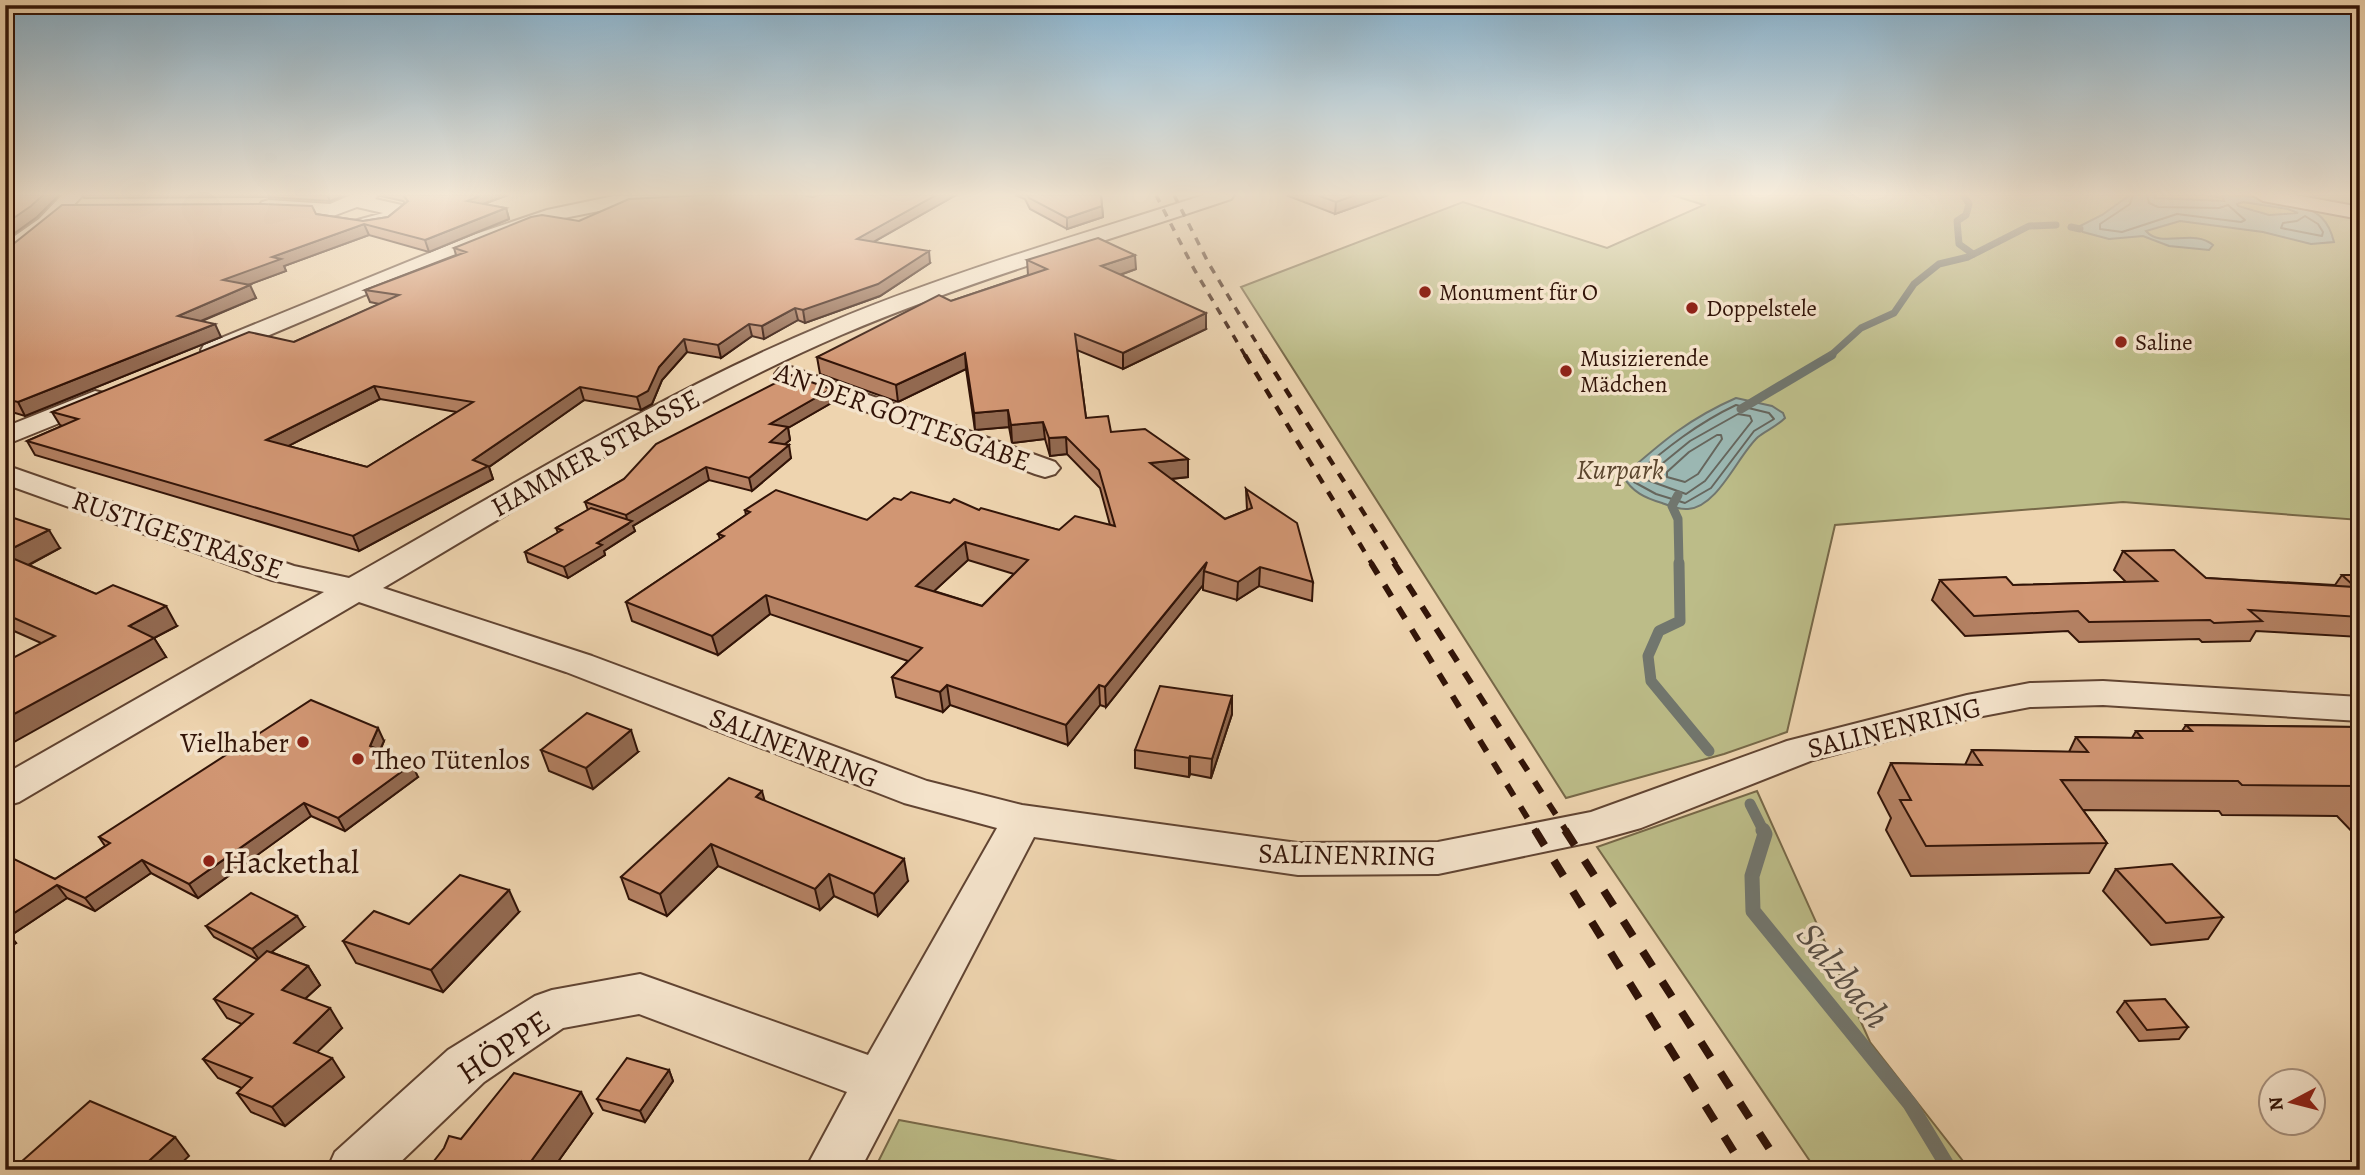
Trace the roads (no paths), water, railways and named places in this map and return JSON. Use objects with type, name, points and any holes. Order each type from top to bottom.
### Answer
[{"type":"street","points":[[191,360],[456,250]]},
{"type":"street","name":"HAMMER STRASSE","points":[[5,792],[667,409],[830,331],[933,290],[1056,250]]},
{"type":"street","name":"AN DER GOTTESGABE","points":[[760,363],[1045,468]]},
{"type":"street","points":[[5,437],[116,390]]},
{"type":"street","name":"RUSTIGESTRASSE","points":[[5,474],[284,573],[352,589]]},
{"type":"street","name":"SALINENRING","points":[[352,589],[579,664],[918,793],[1021,820],[1298,859],[1438,858],[1626,817],[1801,750],[1928,716],[2030,695],[2103,693],[2360,709]]},
{"type":"street","points":[[832,1170],[1021,820]]},
{"type":"street","name":"HÖPPE","points":[[354,1170],[466,1066],[552,1010],[640,994],[879,1081]]},
{"type":"water","points":[[1736,398],[1772,406],[1783,413],[1785,418],[1750,445],[1727,479],[1709,499],[1699,506],[1678,508],[1645,496],[1627,482],[1623,476],[1663,442],[1689,423]]},
{"type":"waterway","name":"Salzbach","points":[[1967,250],[1973,254]]},
{"type":"waterway","name":"Salzbach","points":[[1830,356],[1861,328],[1894,313],[1914,284],[1939,264],[1968,257],[1982,250]]},
{"type":"waterway","name":"Salzbach","points":[[1741,409],[1830,356]]},
{"type":"waterway","name":"Salzbach","points":[[1678,495],[1672,506],[1678,519],[1679,564]]},
{"type":"waterway","name":"Salzbach","points":[[1679,563],[1680,621],[1659,631],[1648,656],[1651,681],[1709,751]]},
{"type":"waterway","name":"Salzbach","points":[[1750,804],[1765,834],[1752,876],[1753,911],[1910,1104],[1950,1170]]},
{"type":"railway","points":[[1184,250],[1246,357]]},
{"type":"railway","points":[[1202,250],[1265,357]]},
{"type":"railway","points":[[1245,355],[1372,564]]},
{"type":"railway","points":[[1264,355],[1396,564]]},
{"type":"railway","points":[[1371,563],[1536,832]]},
{"type":"railway","points":[[1394,563],[1567,832]]},
{"type":"railway","points":[[1535,830],[1745,1170]]},
{"type":"railway","points":[[1565,830],[1783,1170]]},
{"type":"place","name":"Monument für O","points":[[1425,292]]},
{"type":"place","name":"Doppelstele","points":[[1692,308]]},
{"type":"place","name":"Saline","points":[[2121,342]]},
{"type":"place","name":"Musizierende Mädchen","points":[[1566,371]]},
{"type":"place","name":"Vielhaber","points":[[303,742]]},
{"type":"place","name":"Theo Tütenlos","points":[[358,759]]},
{"type":"place","name":"Hackethal","points":[[209,861]]},
{"type":"park label","name":"Kurpark","points":[[1620,469]]}]
